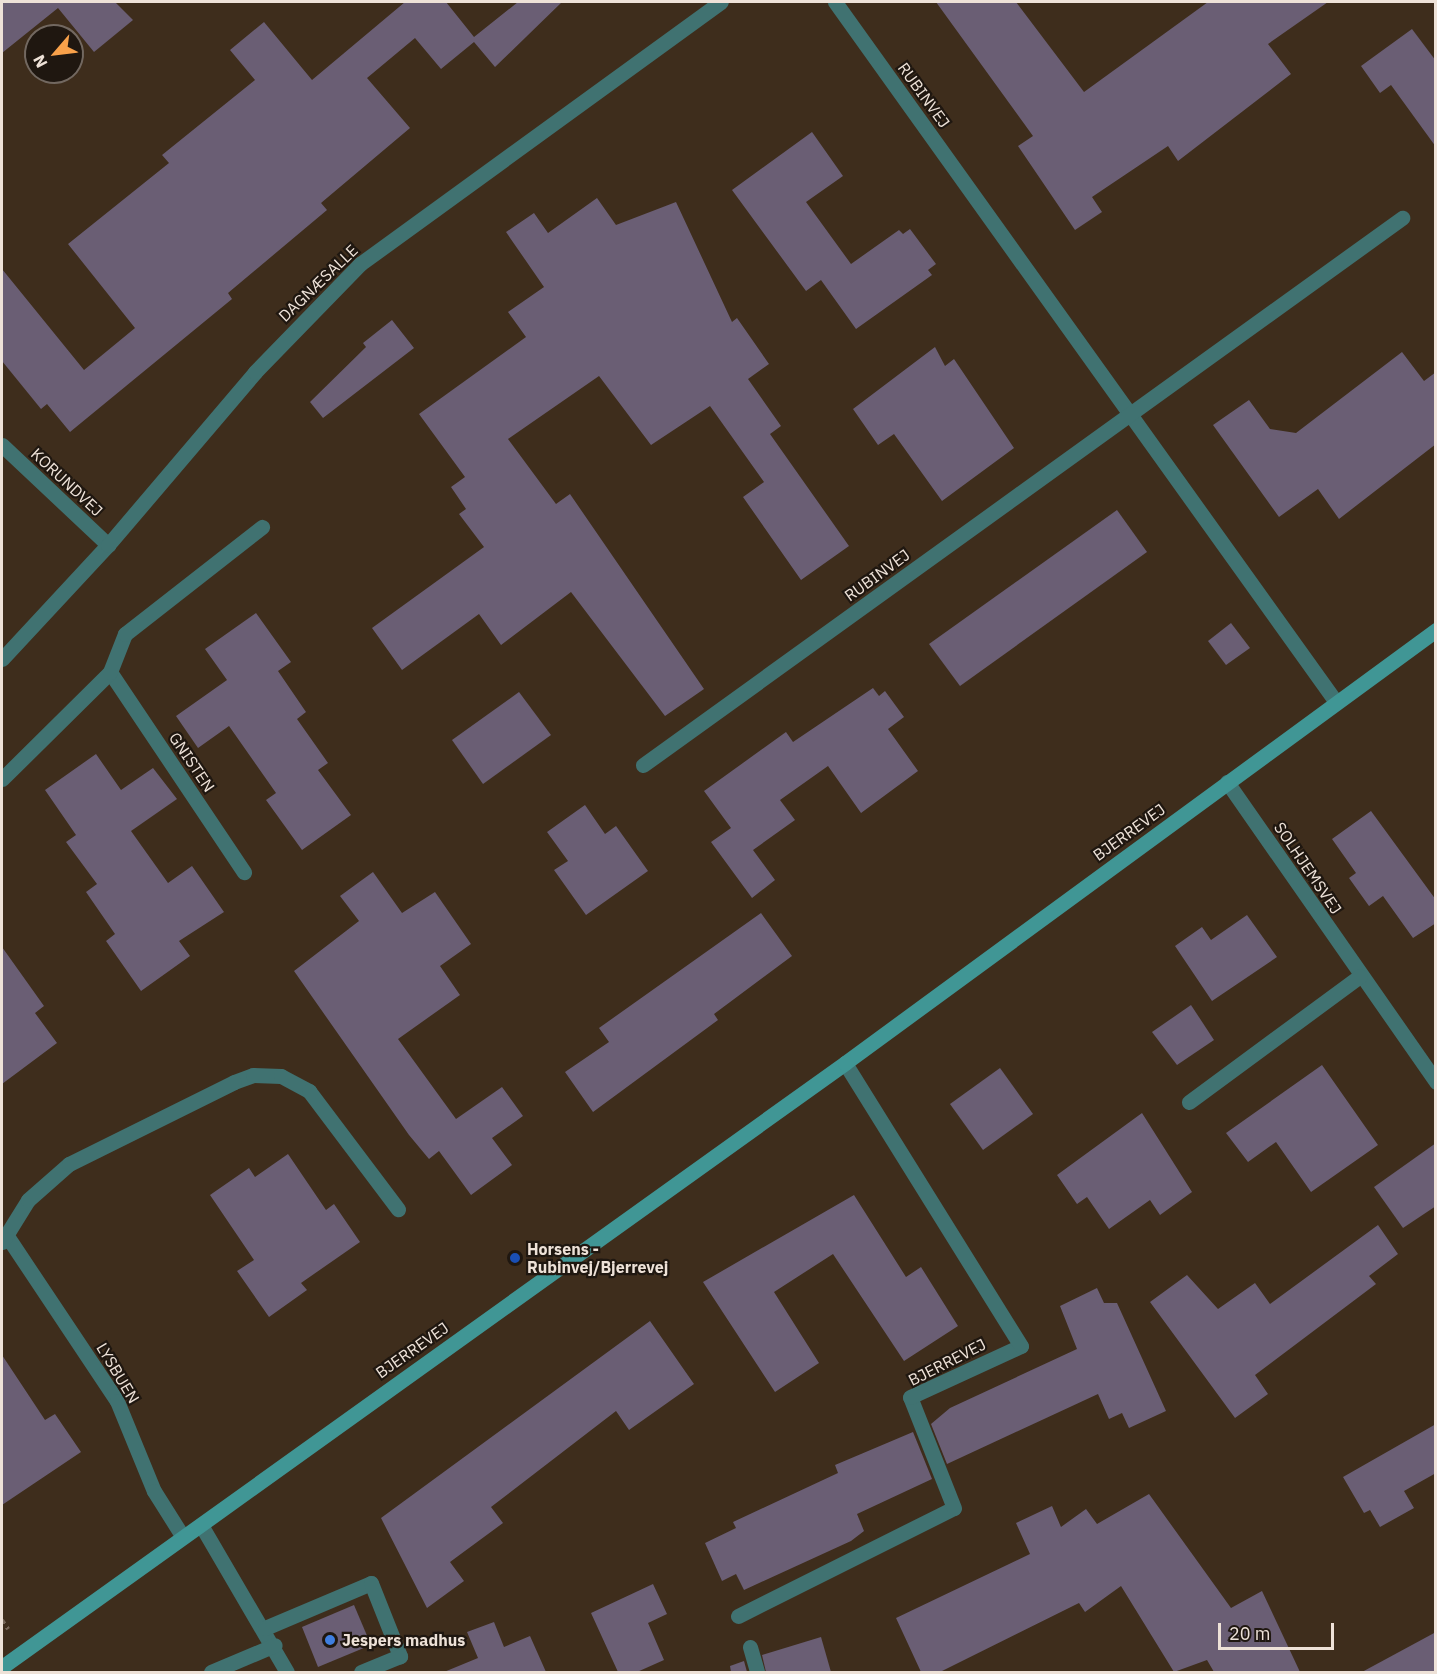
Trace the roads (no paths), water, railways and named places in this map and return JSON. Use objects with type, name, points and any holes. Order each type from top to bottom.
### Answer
[{"type":"street","name":"DAGNÆSALLE","points":[[2,658],[108,545],[255,372],[360,264],[721,2]]},
{"type":"street","name":"RUBINVEJ","points":[[835,2],[1132,413],[1336,702]]},
{"type":"street","name":"RUBINVEJ","points":[[643,765],[1402,218]]},
{"type":"street","name":"KORUNDVEJ","points":[[2,445],[108,545]]},
{"type":"street","points":[[2,779],[110,672],[125,634],[262,527]]},
{"type":"street","name":"BJERREVEJ","points":[[2,1667],[845,1063],[1436,630]]},
{"type":"street","name":"GNISTEN","points":[[110,672],[244,872]]},
{"type":"street","name":"SOLHJEMSVEJ","points":[[1227,782],[1436,1082]]},
{"type":"street","points":[[1189,1102],[1360,976]]},
{"type":"street","name":"BJERREVEJ","points":[[738,1616],[954,1508],[910,1397],[1021,1346],[845,1063]]},
{"type":"street","name":"LYSBUEN","points":[[183,1537],[154,1491],[117,1401],[4,1239],[28,1200],[69,1164],[234,1082],[253,1075],[281,1076],[309,1091],[399,1209]]},
{"type":"street","points":[[201,1525],[265,1628],[287,1672]]},
{"type":"street","points":[[265,1628],[371,1583],[400,1656],[361,1672]]},
{"type":"street","points":[[212,1672],[275,1646]]},
{"type":"street","points":[[750,1647],[758,1672]]},
{"type":"place","name":"Horsens - Rubinvej/Bjerrevej","points":[[515,1258]]},
{"type":"place","name":"Jespers madhus","points":[[330,1640]]}]
